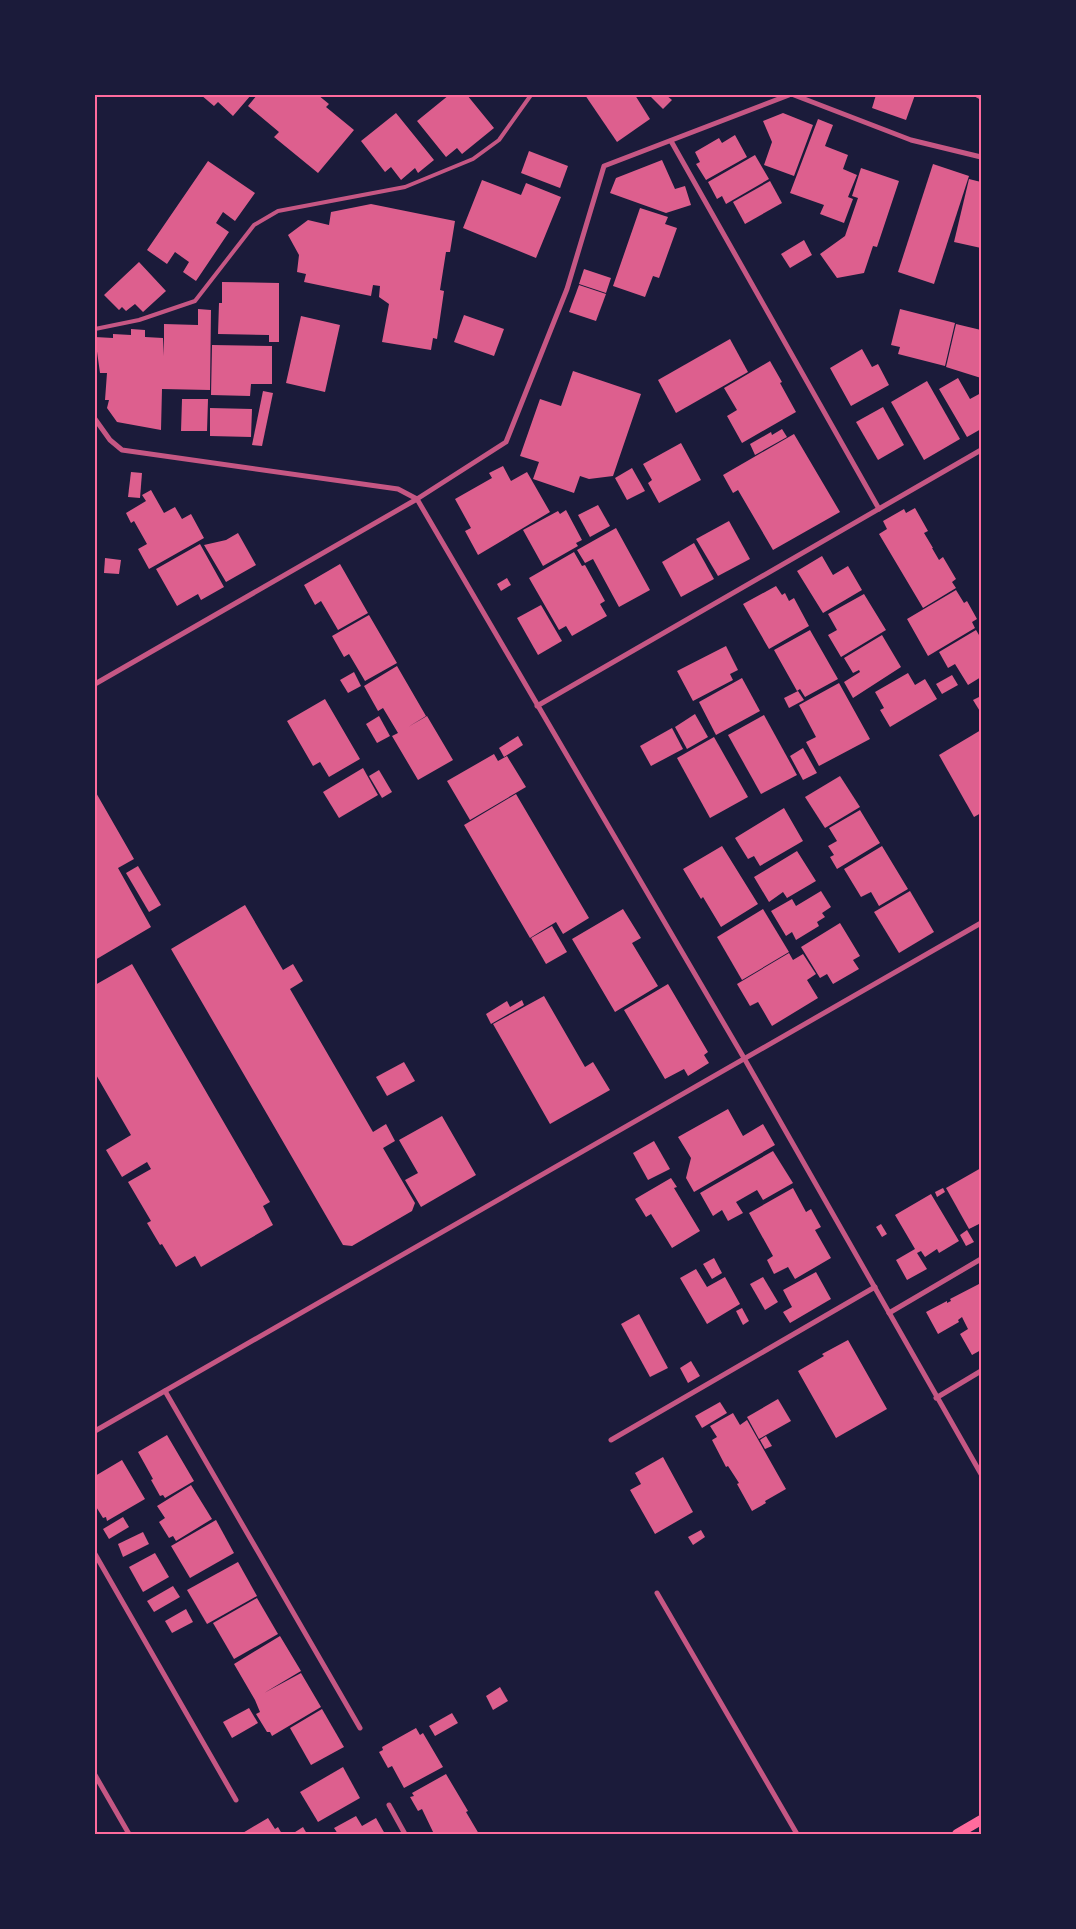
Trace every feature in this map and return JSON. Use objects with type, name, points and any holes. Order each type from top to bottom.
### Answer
[{"type":"main road","points":[[958,1834],[981,1820]]},
{"type":"street","points":[[95,684],[417,499],[506,442],[567,289],[604,166],[789,95]]},
{"type":"street","points":[[794,95],[911,140],[981,157]]},
{"type":"street","points":[[670,141],[879,509]]},
{"type":"street","points":[[95,419],[110,440],[122,450],[398,489],[417,499],[744,1058],[981,1474]]},
{"type":"street","points":[[537,706],[981,450]]},
{"type":"street","points":[[95,1431],[981,922]]},
{"type":"street","points":[[889,1313],[981,1259]]},
{"type":"street","points":[[611,1440],[875,1287]]},
{"type":"street","points":[[936,1398],[981,1372]]},
{"type":"street","points":[[165,1391],[360,1728]]},
{"type":"street","points":[[95,1554],[236,1800]]},
{"type":"street","points":[[657,1593],[797,1834]]},
{"type":"street","points":[[95,1775],[129,1834]]},
{"type":"street","points":[[389,1805],[405,1834]]},
{"type":"lane","points":[[95,329],[139,320],[195,301],[254,225],[278,211],[405,187],[473,159],[499,140],[532,95]]},
{"type":"building","points":[[201,95],[251,95],[233,116],[218,102],[214,106]]},
{"type":"building","points":[[257,95],[318,95],[329,104],[326,107],[354,130],[318,173],[274,137],[279,132],[248,106]]},
{"type":"building","points":[[449,95],[467,95],[494,128],[462,154],[457,148],[446,157],[417,121]]},
{"type":"building","points":[[585,95],[635,95],[650,119],[617,142]]},
{"type":"building","points":[[649,95],[666,95],[672,100],[663,109]]},
{"type":"building","points":[[876,95],[915,95],[906,120],[872,108]]},
{"type":"building","points":[[972,95],[981,95],[981,100]]},
{"type":"building","points":[[396,113],[434,160],[418,173],[415,168],[401,180],[391,167],[385,172],[361,141]]},
{"type":"building","points":[[783,113],[813,125],[794,176],[764,165],[772,142],[763,121]]},
{"type":"building","points":[[818,119],[833,125],[825,146],[848,155],[843,169],[857,175],[848,197],[853,199],[844,223],[820,214],[824,205],[790,193]]},
{"type":"building","points":[[735,135],[747,157],[706,180],[696,164],[700,162],[695,152],[719,138],[722,143]]},
{"type":"building","points":[[529,151],[568,166],[560,188],[521,173]]},
{"type":"building","points":[[755,155],[769,179],[726,204],[722,196],[717,199],[708,182]]},
{"type":"building","points":[[662,160],[675,189],[685,186],[691,205],[666,213],[610,193],[616,178]]},
{"type":"building","points":[[208,161],[255,193],[235,221],[223,212],[216,223],[229,232],[196,281],[183,272],[189,262],[175,252],[167,264],[147,250]]},
{"type":"building","points":[[933,164],[969,176],[934,284],[898,272]]},
{"type":"building","points":[[861,168],[899,181],[877,247],[873,246],[864,273],[837,278],[820,254],[845,236],[858,198],[852,196]]},
{"type":"building","points":[[969,179],[981,182],[981,248],[954,242]]},
{"type":"building","points":[[482,180],[521,195],[526,183],[561,197],[536,258],[463,228]]},
{"type":"building","points":[[770,181],[782,203],[745,224],[733,202]]},
{"type":"building","points":[[371,204],[455,221],[450,252],[446,252],[440,290],[444,291],[437,339],[433,338],[431,350],[382,342],[389,304],[379,297],[380,286],[373,285],[371,296],[304,282],[306,274],[297,272],[299,255],[288,235],[308,220],[329,225],[331,212]]},
{"type":"building","points":[[640,208],[668,217],[665,224],[677,228],[659,278],[653,276],[645,297],[613,286]]},
{"type":"building","points":[[804,240],[812,255],[790,268],[781,254]]},
{"type":"building","points":[[139,262],[166,291],[143,312],[135,304],[126,311],[122,307],[119,310],[104,295]]},
{"type":"building","points":[[584,269],[611,278],[606,293],[579,284]]},
{"type":"building","points":[[222,282],[279,283],[279,342],[269,342],[269,335],[218,334],[219,303],[222,303]]},
{"type":"building","points":[[579,285],[606,294],[596,321],[569,312]]},
{"type":"building","points":[[198,309],[211,310],[210,390],[162,389],[161,430],[117,422],[107,408],[109,400],[105,400],[107,373],[100,373],[95,337],[113,338],[113,334],[131,335],[131,329],[145,330],[145,337],[163,338],[164,356],[164,324],[198,325]]},
{"type":"building","points":[[900,309],[955,323],[945,366],[898,354],[900,347],[891,345]]},
{"type":"building","points":[[464,315],[504,329],[494,356],[454,342]]},
{"type":"building","points":[[301,316],[340,325],[325,392],[286,383]]},
{"type":"building","points":[[956,324],[981,330],[981,378],[946,367]]},
{"type":"building","points":[[730,339],[748,372],[676,413],[658,380]]},
{"type":"building","points":[[212,345],[272,346],[272,384],[251,384],[250,396],[211,395]]},
{"type":"building","points":[[862,349],[872,367],[878,364],[889,385],[851,406],[830,368]]},
{"type":"building","points":[[770,361],[796,412],[742,443],[727,416],[737,410],[724,388]]},
{"type":"building","points":[[573,371],[641,394],[613,476],[589,479],[580,476],[574,493],[533,479],[539,462],[520,456],[540,399],[561,406]]},
{"type":"building","points":[[958,378],[970,399],[981,393],[981,429],[967,437],[939,389]]},
{"type":"building","points":[[927,381],[960,439],[924,460],[891,402]]},
{"type":"building","points":[[263,391],[273,393],[262,446],[252,445]]},
{"type":"building","points":[[182,399],[208,399],[207,431],[181,431]]},
{"type":"building","points":[[883,407],[904,445],[878,460],[856,422]]},
{"type":"building","points":[[210,408],[252,409],[251,437],[210,436]]},
{"type":"building","points":[[782,429],[787,437],[755,455],[750,444],[771,432],[772,435]]},
{"type":"building","points":[[794,434],[840,512],[773,550],[738,490],[733,493],[723,475]]},
{"type":"building","points":[[681,443],[701,480],[659,503],[648,483],[652,480],[643,464]]},
{"type":"building","points":[[503,466],[511,481],[527,472],[550,512],[478,555],[465,531],[471,528],[455,499],[492,478],[489,473]]},
{"type":"building","points":[[632,468],[645,491],[627,500],[615,478]]},
{"type":"building","points":[[131,472],[142,473],[140,498],[128,497]]},
{"type":"building","points":[[151,490],[164,513],[175,507],[182,519],[191,514],[204,538],[149,569],[138,549],[147,544],[134,521],[131,523],[126,513],[146,501],[142,495]]},
{"type":"building","points":[[598,505],[610,526],[590,537],[578,515]]},
{"type":"building","points":[[915,508],[928,531],[924,533],[932,548],[939,560],[943,557],[956,579],[952,582],[956,588],[923,608],[879,534],[887,529],[883,521],[904,509],[906,513]]},
{"type":"building","points":[[566,510],[582,540],[576,543],[578,546],[543,566],[523,530],[558,511],[560,514]]},
{"type":"building","points":[[729,521],[750,559],[718,576],[696,539]]},
{"type":"building","points":[[616,528],[650,590],[619,607],[593,559],[585,563],[577,550]]},
{"type":"building","points":[[238,533],[256,565],[226,582],[204,545],[226,540]]},
{"type":"building","points":[[694,543],[714,579],[681,597],[662,562]]},
{"type":"building","points":[[200,544],[224,587],[201,600],[198,594],[177,606],[156,569]]},
{"type":"building","points":[[574,552],[582,566],[585,565],[605,601],[600,604],[607,616],[572,636],[566,626],[559,630],[529,578]]},
{"type":"building","points":[[822,556],[833,575],[848,566],[862,590],[823,613],[797,571]]},
{"type":"building","points":[[105,558],[121,560],[119,574],[104,573]]},
{"type":"building","points":[[340,564],[368,613],[338,630],[321,601],[315,605],[304,585]]},
{"type":"building","points":[[507,578],[511,585],[501,591],[497,584]]},
{"type":"building","points":[[776,586],[782,595],[785,593],[789,601],[794,598],[809,626],[769,649],[743,604]]},
{"type":"building","points":[[956,590],[964,603],[967,601],[977,619],[972,622],[975,628],[928,656],[907,619]]},
{"type":"building","points":[[864,594],[886,630],[841,657],[828,635],[837,630],[828,614]]},
{"type":"building","points":[[541,605],[562,641],[538,655],[517,618]]},
{"type":"building","points":[[369,615],[397,663],[365,681],[349,654],[344,657],[332,636]]},
{"type":"building","points":[[810,630],[838,679],[805,697],[800,689],[797,691],[774,650]]},
{"type":"building","points":[[976,630],[979,635],[981,634],[981,677],[968,685],[955,664],[948,668],[939,652]]},
{"type":"building","points":[[882,635],[901,667],[853,698],[844,682],[860,672],[859,670],[853,673],[844,658]]},
{"type":"building","points":[[726,646],[738,670],[730,674],[733,680],[693,701],[677,671]]},
{"type":"building","points":[[397,666],[426,716],[408,727],[427,716],[453,760],[418,780],[392,736],[398,733],[383,708],[378,711],[364,686]]},
{"type":"building","points":[[354,672],[361,686],[348,693],[340,680]]},
{"type":"building","points":[[908,673],[915,685],[925,679],[937,699],[890,727],[880,710],[884,708],[875,692]]},
{"type":"building","points":[[952,675],[958,685],[942,694],[936,684]]},
{"type":"building","points":[[742,678],[760,711],[716,735],[699,702]]},
{"type":"building","points":[[839,683],[870,739],[819,766],[806,742],[816,737],[799,705]]},
{"type":"building","points":[[798,691],[804,700],[789,708],[784,698]]},
{"type":"building","points":[[981,696],[981,713],[973,700]]},
{"type":"building","points":[[325,699],[360,759],[329,777],[320,762],[313,766],[287,721]]},
{"type":"building","points":[[695,714],[708,737],[687,749],[675,727]]},
{"type":"building","points":[[764,715],[797,775],[761,794],[728,735]]},
{"type":"building","points":[[379,716],[390,736],[377,743],[366,724]]},
{"type":"building","points":[[672,728],[683,749],[651,766],[640,746]]},
{"type":"building","points":[[981,730],[981,813],[974,817],[939,755]]},
{"type":"building","points":[[518,736],[523,745],[504,757],[499,748]]},
{"type":"building","points":[[714,737],[748,797],[710,818],[677,758]]},
{"type":"building","points":[[803,748],[817,773],[803,780],[790,756]]},
{"type":"building","points":[[494,754],[498,761],[507,756],[526,787],[470,820],[447,781]]},
{"type":"building","points":[[363,768],[378,795],[339,818],[323,792]]},
{"type":"building","points":[[379,770],[392,792],[382,798],[369,776]]},
{"type":"building","points":[[840,776],[860,807],[825,828],[805,797]]},
{"type":"building","points":[[95,791],[134,859],[118,868],[151,927],[95,960]]},
{"type":"building","points":[[516,794],[589,918],[563,934],[556,922],[530,938],[464,825]]},
{"type":"building","points":[[784,808],[803,841],[760,866],[754,856],[748,859],[735,838]]},
{"type":"building","points":[[860,810],[880,843],[837,869],[830,857],[834,855],[828,846],[837,841],[829,828]]},
{"type":"building","points":[[722,846],[758,904],[721,927],[683,869]]},
{"type":"building","points":[[882,846],[908,889],[879,906],[871,892],[861,897],[844,869]]},
{"type":"building","points":[[797,851],[816,881],[787,898],[783,892],[769,902],[754,877]]},
{"type":"building","points":[[138,866],[161,905],[149,912],[126,873]]},
{"type":"building","points":[[821,891],[831,907],[822,913],[825,917],[817,922],[819,926],[796,940],[792,932],[786,936],[771,911],[792,899],[796,906]]},
{"type":"building","points":[[910,891],[934,932],[899,953],[874,912]]},
{"type":"building","points":[[245,905],[283,970],[293,964],[303,981],[290,989],[373,1132],[386,1124],[395,1141],[383,1148],[415,1203],[412,1211],[352,1246],[343,1245],[171,949]]},
{"type":"building","points":[[623,909],[641,938],[632,943],[658,986],[615,1012],[572,939]]},
{"type":"building","points":[[763,909],[789,952],[742,980],[717,937]]},
{"type":"building","points":[[840,923],[860,956],[853,960],[859,969],[833,984],[827,974],[820,978],[801,947]]},
{"type":"building","points":[[552,926],[567,952],[546,964],[531,938]]},
{"type":"building","points":[[789,953],[793,960],[803,954],[816,974],[807,980],[818,998],[772,1026],[758,1002],[750,1006],[737,984]]},
{"type":"building","points":[[132,964],[270,1202],[263,1206],[273,1225],[201,1267],[195,1256],[176,1267],[147,1223],[151,1221],[128,1182],[151,1169],[147,1162],[122,1177],[106,1150],[131,1135],[95,1073],[95,985]]},
{"type":"building","points":[[668,984],[708,1052],[704,1055],[709,1063],[688,1076],[684,1069],[665,1079],[624,1010]]},
{"type":"building","points":[[544,996],[585,1067],[593,1062],[610,1090],[550,1124],[493,1024]]},
{"type":"building","points":[[522,1000],[524,1005],[491,1024],[486,1014],[507,1001],[510,1007]]},
{"type":"building","points":[[404,1062],[415,1081],[387,1096],[376,1077]]},
{"type":"building","points":[[728,1109],[743,1136],[763,1124],[775,1145],[694,1192],[686,1178],[691,1158],[678,1137]]},
{"type":"building","points":[[442,1116],[476,1175],[421,1207],[405,1180],[418,1173],[399,1140]]},
{"type":"building","points":[[654,1141],[670,1169],[648,1180],[633,1153]]},
{"type":"building","points":[[773,1151],[793,1183],[763,1200],[757,1190],[736,1202],[743,1213],[728,1221],[722,1210],[713,1216],[700,1193]]},
{"type":"building","points":[[981,1168],[981,1223],[969,1229],[946,1188]]},
{"type":"building","points":[[671,1178],[677,1187],[674,1188],[700,1231],[672,1248],[651,1214],[646,1217],[635,1199]]},
{"type":"building","points":[[793,1188],[806,1212],[811,1209],[821,1227],[815,1230],[831,1258],[795,1279],[788,1267],[774,1274],[767,1260],[773,1256],[749,1213]]},
{"type":"building","points":[[943,1188],[945,1192],[937,1197],[935,1192]]},
{"type":"building","points":[[931,1194],[959,1241],[939,1253],[937,1249],[925,1257],[921,1251],[917,1253],[927,1269],[907,1280],[896,1260],[915,1249],[895,1215]]},
{"type":"building","points":[[881,1224],[887,1234],[882,1237],[876,1227]]},
{"type":"building","points":[[967,1230],[974,1242],[966,1246],[960,1235]]},
{"type":"building","points":[[714,1258],[722,1273],[712,1279],[703,1264]]},
{"type":"building","points":[[696,1269],[707,1287],[725,1277],[740,1304],[707,1324],[680,1278]]},
{"type":"building","points":[[816,1272],[831,1299],[790,1323],[783,1312],[792,1307],[783,1290]]},
{"type":"building","points":[[763,1277],[778,1302],[765,1310],[750,1284]]},
{"type":"building","points":[[979,1284],[981,1286],[981,1350],[972,1355],[960,1334],[968,1329],[962,1317],[958,1320],[959,1322],[938,1334],[926,1312],[947,1301],[947,1303],[951,1301],[950,1299]]},
{"type":"building","points":[[742,1308],[749,1321],[743,1325],[736,1311]]},
{"type":"building","points":[[639,1314],[668,1368],[650,1377],[621,1324]]},
{"type":"building","points":[[848,1340],[887,1409],[836,1438],[798,1371],[824,1356],[822,1354]]},
{"type":"building","points":[[691,1361],[700,1376],[688,1383],[680,1368]]},
{"type":"building","points":[[778,1399],[791,1421],[759,1439],[747,1417]]},
{"type":"building","points":[[720,1402],[727,1413],[702,1428],[695,1416]]},
{"type":"building","points":[[733,1413],[740,1425],[747,1420],[786,1489],[752,1511],[737,1484],[739,1483],[728,1466],[726,1467],[712,1440],[717,1437],[710,1426]]},
{"type":"building","points":[[167,1435],[194,1481],[165,1498],[163,1495],[160,1496],[138,1452]]},
{"type":"building","points":[[766,1436],[772,1446],[765,1449],[760,1440]]},
{"type":"building","points":[[663,1457],[693,1512],[655,1534],[630,1490],[641,1484],[635,1473]]},
{"type":"building","points":[[122,1460],[145,1499],[107,1521],[106,1517],[103,1518],[95,1505],[95,1476]]},
{"type":"building","points":[[191,1485],[212,1519],[176,1541],[173,1536],[169,1538],[159,1522],[165,1518],[157,1506]]},
{"type":"building","points":[[123,1517],[129,1527],[109,1539],[103,1529]]},
{"type":"building","points":[[216,1520],[234,1553],[190,1578],[171,1546]]},
{"type":"building","points":[[701,1530],[705,1537],[693,1545],[688,1537]]},
{"type":"building","points":[[143,1532],[149,1544],[123,1557],[118,1544]]},
{"type":"building","points":[[155,1553],[169,1577],[143,1592],[129,1567]]},
{"type":"building","points":[[238,1562],[257,1596],[207,1624],[187,1590]]},
{"type":"building","points":[[173,1586],[180,1597],[154,1612],[147,1601]]},
{"type":"building","points":[[257,1598],[278,1634],[234,1659],[213,1623]]},
{"type":"building","points":[[186,1609],[193,1622],[172,1633],[165,1621]]},
{"type":"building","points":[[280,1636],[301,1671],[264,1693],[301,1673],[321,1707],[272,1736],[270,1732],[267,1732],[256,1714],[260,1712],[255,1700],[234,1664]]},
{"type":"building","points":[[500,1687],[508,1701],[493,1710],[486,1696]]},
{"type":"building","points":[[249,1708],[258,1723],[232,1738],[223,1722]]},
{"type":"building","points":[[322,1709],[344,1747],[311,1765],[290,1728]]},
{"type":"building","points":[[452,1713],[458,1723],[435,1736],[429,1726]]},
{"type":"building","points":[[416,1728],[420,1735],[423,1733],[443,1767],[404,1788],[392,1766],[388,1768],[379,1752],[383,1750],[382,1747]]},
{"type":"building","points":[[343,1767],[360,1798],[318,1822],[300,1792]]},
{"type":"building","points":[[446,1774],[479,1834],[434,1834],[422,1809],[418,1811],[410,1797],[414,1796],[412,1793]]},
{"type":"building","points":[[356,1816],[362,1826],[376,1818],[385,1834],[338,1834],[334,1828]]},
{"type":"building","points":[[268,1818],[275,1829],[278,1827],[282,1834],[241,1834]]},
{"type":"building","points":[[303,1827],[307,1834],[292,1834]]}]
